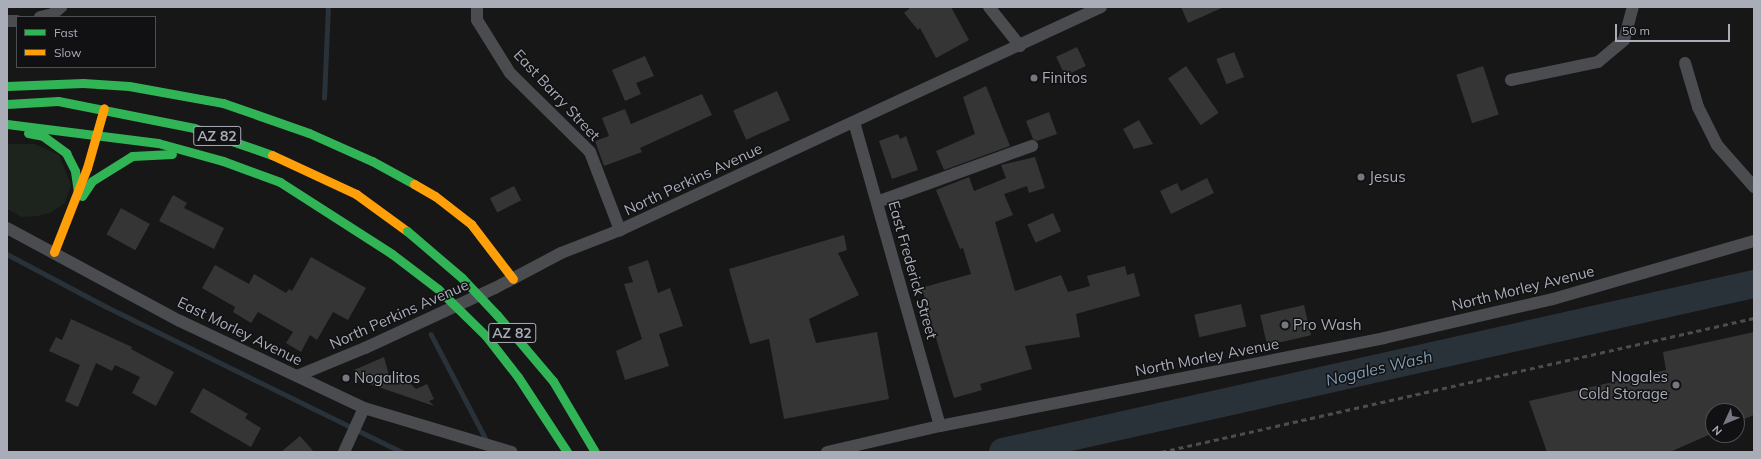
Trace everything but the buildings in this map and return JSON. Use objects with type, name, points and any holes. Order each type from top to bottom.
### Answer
[{"type":"main road","points":[[7,86],[83,83],[130,86],[223,103],[309,133],[372,161],[435,196],[471,224],[513,279]]},
{"type":"main road","name":"AZ 82","points":[[7,104],[58,101],[104,108],[194,128],[281,158],[356,194],[407,231],[462,278],[508,327],[553,381],[595,452]]},
{"type":"main road","points":[[54,252],[70,216],[78,193],[104,108]]},
{"type":"main road","name":"AZ 82","points":[[7,124],[95,137],[158,143],[193,152],[280,182],[326,209],[392,254],[438,289],[486,336],[518,377],[567,452]]},
{"type":"main road","points":[[7,128],[43,136],[66,153],[75,172],[78,193]]},
{"type":"main road","points":[[70,216],[92,181],[110,167],[132,156],[193,152]]},
{"type":"street","points":[[44,16],[53,14],[61,7]]},
{"type":"street","name":"East Barry Street","points":[[477,7],[477,20],[510,73],[590,152],[620,230]]},
{"type":"street","points":[[990,7],[1020,46]]},
{"type":"street","name":"North Perkins Avenue","points":[[297,376],[365,348],[513,279],[560,253],[620,230],[1020,46],[1101,7]]},
{"type":"street","points":[[1511,80],[1598,62],[1624,40],[1633,7]]},
{"type":"street","points":[[1684,63],[1698,107],[1718,145],[1754,187]]},
{"type":"street","name":"East Frederick Street","points":[[854,122],[878,202],[940,426]]},
{"type":"street","points":[[878,202],[1032,146]]},
{"type":"street","name":"East Morley Avenue","points":[[7,228],[180,320],[364,408],[512,452]]},
{"type":"street","name":"North Morley Avenue","points":[[827,452],[940,426],[1384,338],[1553,299],[1754,241]]},
{"type":"street","points":[[344,452],[364,408]]},
{"type":"shaded area","points":[[7,144],[35,144],[59,155],[71,185],[65,203],[50,213],[37,216],[22,217],[7,209]]},
{"type":"waterway","points":[[324,98],[328,7]]},
{"type":"waterway","points":[[7,254],[105,306],[402,452]]},
{"type":"waterway","name":"Nogales Wash","points":[[1003,452],[1754,284]]},
{"type":"waterway","points":[[431,334],[488,443]]},
{"type":"waterway","name":"Nogales Wash","points":[[1025,447],[1027,452]]},
{"type":"railway","points":[[1161,452],[1754,318]]},
{"type":"traffic: fast","points":[[7,86],[83,83],[129,86],[223,103],[309,133],[372,161],[414,184]]},
{"type":"traffic: fast","points":[[7,104],[58,101],[194,128],[272,155]]},
{"type":"traffic: fast","points":[[7,124],[158,143],[223,161],[280,182],[392,254]]},
{"type":"traffic: fast","points":[[28,133],[43,136],[66,153],[75,171],[78,192]]},
{"type":"traffic: fast","points":[[82,196],[92,181],[132,156],[172,154]]},
{"type":"traffic: fast","points":[[407,231],[462,278],[497,315],[553,381],[595,452]]},
{"type":"traffic: fast","points":[[392,254],[438,289],[486,336],[518,377],[567,452]]},
{"type":"traffic: slow","points":[[54,252],[87,168],[104,108]]},
{"type":"traffic: slow","points":[[272,155],[356,194],[407,231]]},
{"type":"traffic: slow","points":[[414,184],[435,196],[471,224],[513,279]]},
{"type":"place","name":"Finitos","points":[[1034,78]]},
{"type":"place","name":"Jesus","points":[[1361,177]]},
{"type":"place","name":"Pro Wash","points":[[1285,325]]},
{"type":"place","name":"Nogalitos","points":[[346,378]]},
{"type":"place","name":"Nogales Cold Storage","points":[[1676,385]]}]
